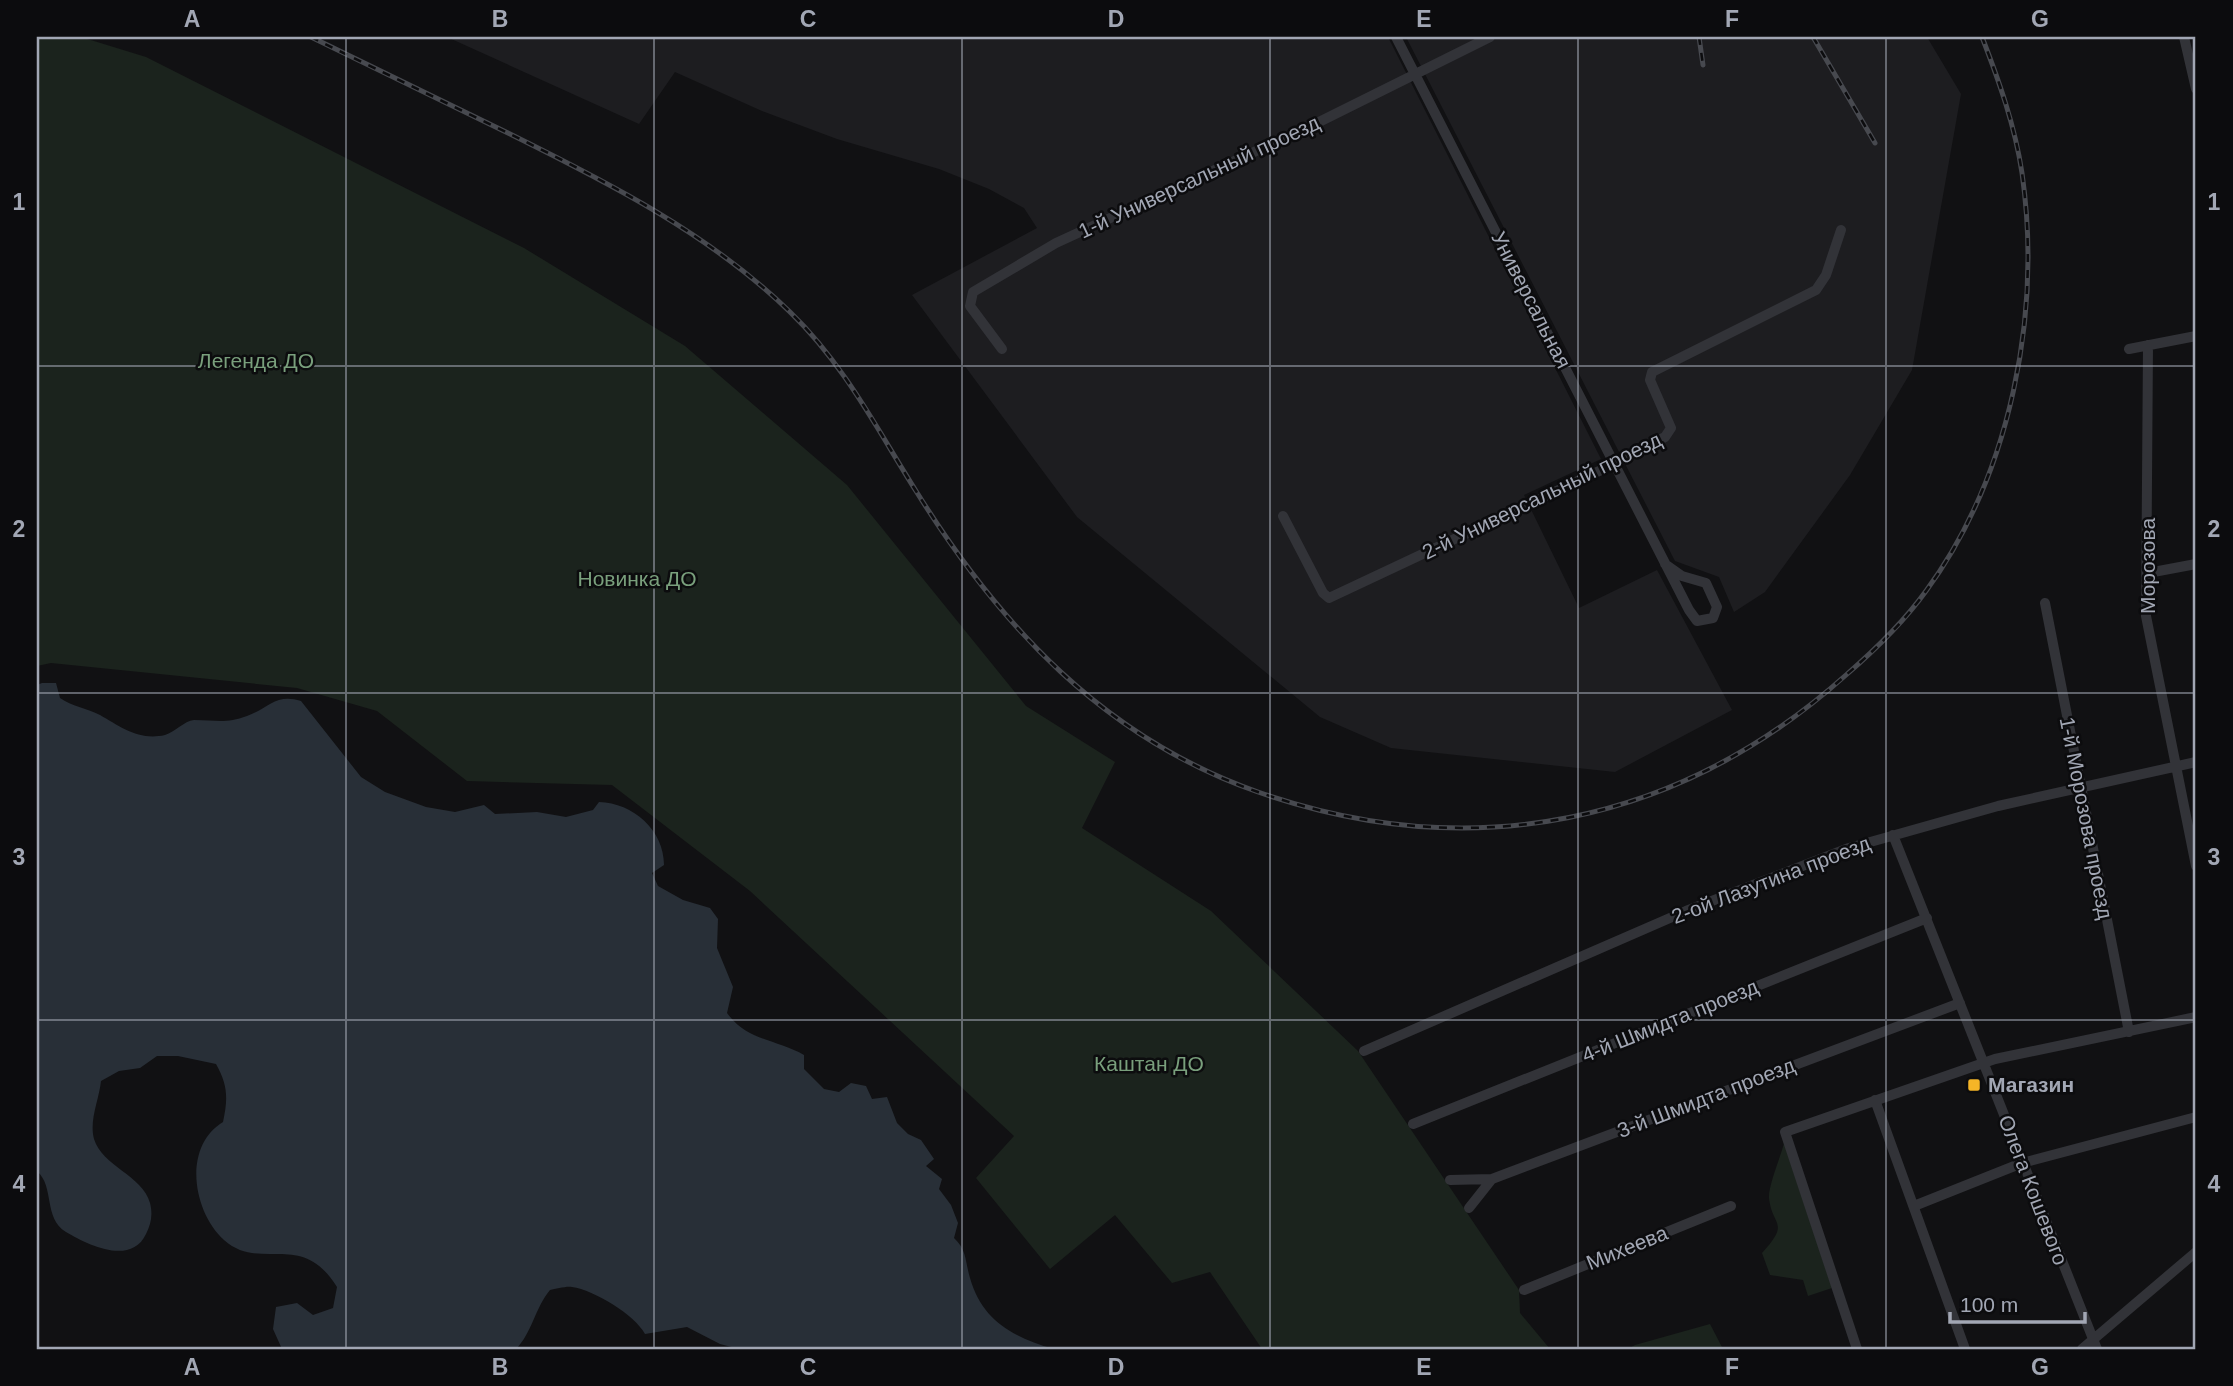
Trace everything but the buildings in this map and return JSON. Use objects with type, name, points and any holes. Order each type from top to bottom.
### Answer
[{"type":"street","name":"Универсальная","points":[[1396,37],[1665,564],[1695,620],[1705,622],[1713,618],[1716,603],[1706,583],[1682,576],[1665,564]]},
{"type":"street","name":"1-й Универсальный проезд","points":[[1002,349],[970,306],[973,292],[1056,243],[1416,75],[1490,37]]},
{"type":"street","points":[[2185,37],[2196,89]]},
{"type":"street","name":"2-й Универсальный проезд","points":[[1283,516],[1323,593],[1334,597],[1614,464],[1665,437],[1671,428],[1650,380],[1652,372],[1816,290],[1826,275],[1841,230]]},
{"type":"street","points":[[2129,349],[2196,336]]},
{"type":"street","name":"Морозова","points":[[2148,345],[2146,616],[2196,866]]},
{"type":"street","points":[[2148,573],[2196,564]]},
{"type":"street","name":"1-й Морозова проезд","points":[[2045,603],[2129,1032]]},
{"type":"street","name":"2-ой Лазутина проезд","points":[[1364,1051],[1686,911],[1849,848],[1998,806],[2196,762]]},
{"type":"street","name":"Олега Кошевого","points":[[1893,835],[2094,1345]]},
{"type":"street","name":"4-й Шмидта проезд","points":[[1413,1124],[1927,918]]},
{"type":"street","name":"3-й Шмидта проезд","points":[[1450,1180],[1492,1179],[1960,1003]]},
{"type":"street","points":[[1857,1349],[1785,1132],[1983,1062],[2196,1017]]},
{"type":"street","points":[[1875,1100],[1965,1349]]},
{"type":"street","points":[[1914,1206],[2022,1163],[2196,1117]]},
{"type":"street","points":[[1469,1208],[1492,1179]]},
{"type":"street","name":"Михеева","points":[[1524,1290],[1731,1206]]},
{"type":"street","points":[[2082,1349],[2094,1345],[2196,1252]]},
{"type":"shaded area","points":[[447,37],[1388,37],[1601,459],[1524,495],[1579,608],[1657,570],[1732,710],[1615,772],[1391,748],[1320,717],[1077,517],[912,295],[1037,228],[1024,208],[989,189],[939,169],[837,139],[762,111],[675,72],[639,124]]},
{"type":"shaded area","points":[[1406,37],[1927,37],[1961,94],[1912,370],[1850,475],[1765,592],[1734,612],[1719,577],[1675,561]]},
{"type":"shaded area","points":[[56,683],[60,698],[65,701],[131,732],[147,736],[165,735],[194,720],[233,720],[255,713],[279,700],[301,701],[361,777],[385,792],[426,807],[455,812],[484,805],[495,814],[537,812],[566,817],[593,810],[599,802],[624,807],[635,813],[652,830],[663,852],[664,865],[652,873],[658,886],[683,900],[710,908],[718,919],[717,948],[733,987],[727,1013],[753,1034],[804,1055],[804,1069],[824,1089],[839,1092],[851,1083],[866,1086],[872,1099],[887,1097],[897,1123],[908,1134],[921,1140],[934,1159],[926,1166],[942,1179],[939,1189],[951,1205],[958,1223],[954,1238],[963,1251],[975,1293],[982,1305],[1001,1325],[1012,1332],[1054,1349],[739,1349],[720,1344],[687,1327],[645,1334],[613,1304],[581,1289],[570,1287],[550,1290],[526,1336],[516,1349],[282,1349],[273,1329],[276,1307],[297,1303],[313,1315],[333,1308],[337,1287],[323,1270],[309,1260],[295,1255],[252,1253],[238,1249],[224,1240],[213,1228],[199,1197],[197,1163],[210,1133],[223,1122],[226,1106],[225,1086],[216,1064],[178,1056],[157,1056],[140,1068],[119,1071],[101,1081],[93,1117],[94,1139],[98,1148],[146,1193],[151,1219],[146,1234],[139,1244],[120,1251],[97,1247],[66,1232],[54,1219],[46,1185],[37,1171],[37,685]]},
{"type":"green space","points":[[37,37],[81,37],[146,57],[524,248],[685,346],[847,485],[1026,706],[1115,762],[1082,828],[1211,911],[1358,1051],[1519,1290],[1520,1313],[1550,1349],[1262,1349],[1210,1272],[1172,1283],[1115,1215],[1050,1269],[976,1178],[1014,1136],[750,891],[612,785],[467,781],[377,711],[297,688],[51,663],[37,666]]},
{"type":"green space","points":[[1784,1143],[1832,1288],[1808,1296],[1803,1280],[1770,1275],[1762,1253],[1778,1229],[1769,1193]]},
{"type":"green space","points":[[1710,1324],[1723,1349],[1628,1349],[1635,1345]]},
{"type":"railway","points":[[311,37],[620,191],[692,234],[759,284],[790,312],[827,353],[859,398],[948,540],[983,587],[1061,672],[1104,709],[1151,741],[1203,769],[1258,792],[1338,814],[1416,826],[1493,827],[1569,818],[1642,797],[1713,767],[1781,726],[1846,675],[1889,635],[1926,591],[1955,545],[1980,496],[1999,445],[2023,336],[2027,281],[2027,226],[2019,155],[2006,104],[1982,37]]},
{"type":"railway","points":[[1699,37],[1703,65]]},
{"type":"railway","points":[[1813,37],[1875,143]]},
{"type":"place","name":"Магазин","points":[[1974,1085]]},
{"type":"park label","name":"Легенда ДО","points":[[256,361]]},
{"type":"park label","name":"Новинка ДО","points":[[637,579]]},
{"type":"park label","name":"Каштан ДО","points":[[1149,1064]]}]
